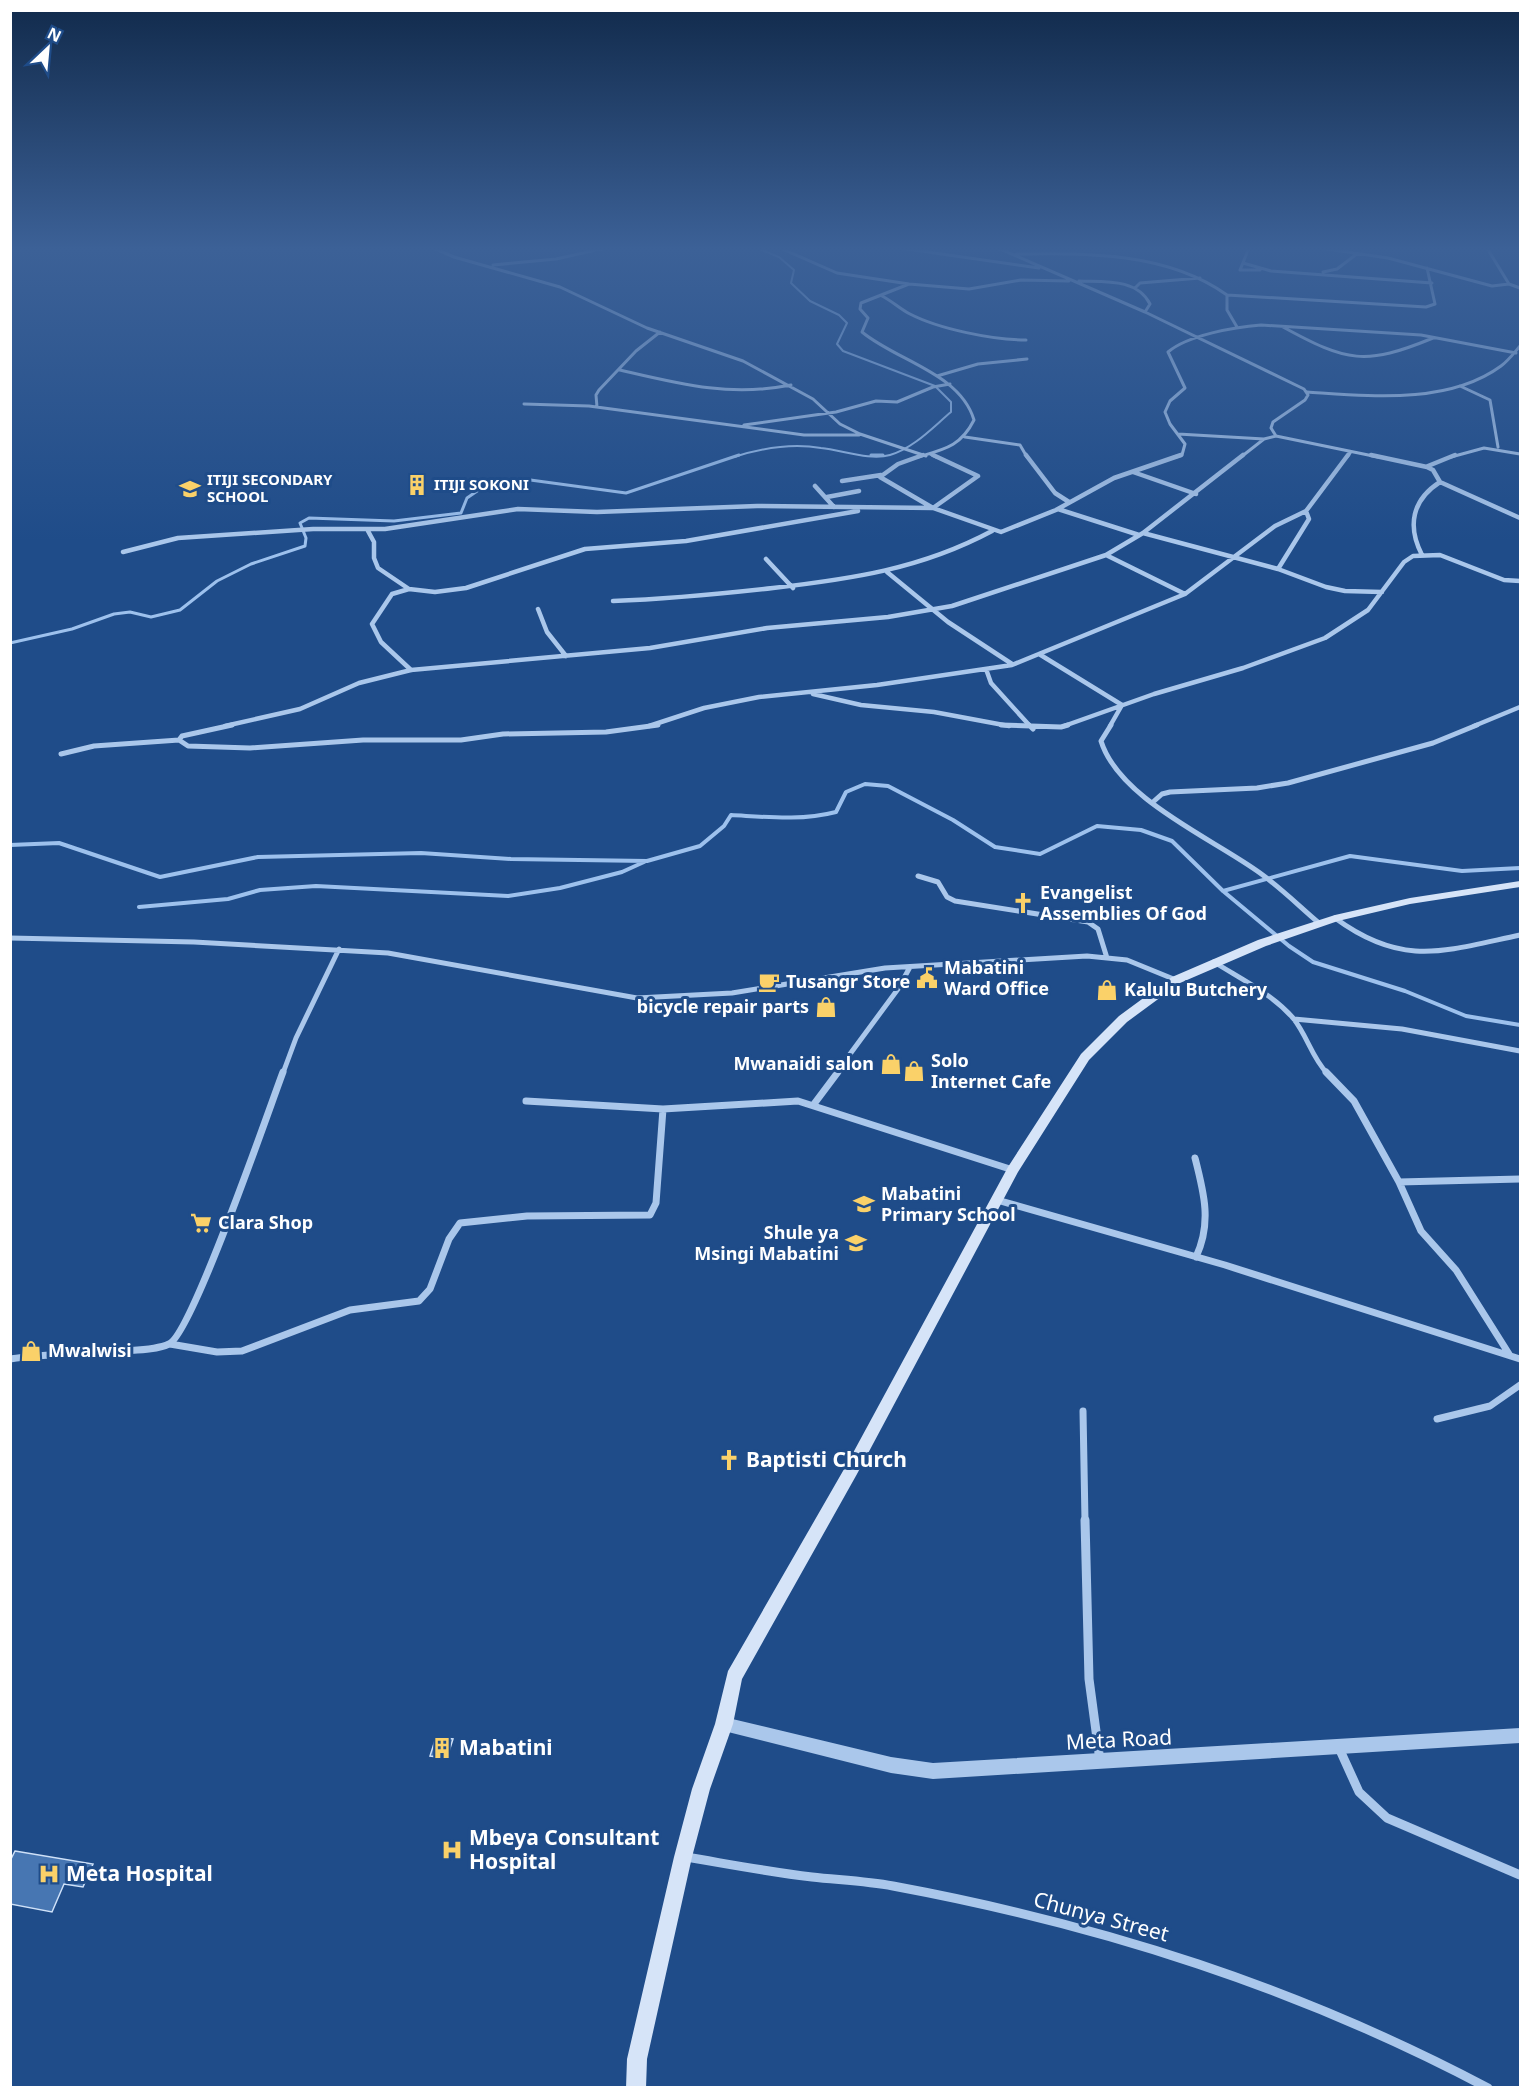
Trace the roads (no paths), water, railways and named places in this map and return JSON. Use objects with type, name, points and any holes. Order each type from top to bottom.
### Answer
[{"type":"main road","points":[[636,2088],[637,2059],[683,1857],[701,1789],[724,1724],[734,1677],[852,1469],[996,1199],[1085,1056],[1123,1019],[1176,980],[1262,943],[1335,918],[1410,901],[1521,884]]},
{"type":"street","points":[[597,407],[599,390],[620,370],[631,354],[642,346]]},
{"type":"street","points":[[123,552],[178,538],[313,529],[368,531],[518,509],[597,512],[735,506],[933,508],[978,476],[928,455],[860,434],[825,413],[813,399],[791,385],[736,358],[701,346]]},
{"type":"street","points":[[842,481],[881,475],[943,451],[965,436],[973,422],[970,406],[950,384],[883,346]]},
{"type":"street","points":[[881,475],[882,479],[933,508],[992,531],[1001,532],[1058,509],[1114,478],[1182,455],[1185,444],[1179,434],[1170,427],[1166,405],[1183,392],[1185,386],[1169,361],[1168,352],[1175,346]]},
{"type":"street","points":[[1216,346],[1307,392],[1385,395],[1460,386],[1500,368],[1521,346]]},
{"type":"street","points":[[1320,346],[1335,354],[1353,359],[1397,352],[1413,346]]},
{"type":"street","points":[[1477,346],[1516,353]]},
{"type":"street","points":[[937,376],[978,364],[1027,359]]},
{"type":"street","points":[[620,370],[728,393],[756,393],[791,385]]},
{"type":"street","points":[[731,426],[825,413],[876,401],[897,402],[933,387],[950,384]]},
{"type":"street","points":[[1460,386],[1490,400],[1498,447]]},
{"type":"street","points":[[1276,436],[1271,428],[1273,422],[1305,400],[1307,392]]},
{"type":"street","points":[[524,404],[597,407],[731,426],[831,437],[860,434]]},
{"type":"street","points":[[1179,434],[1264,439],[1276,436],[1427,467],[1433,470],[1440,482],[1521,518]]},
{"type":"street","points":[[965,436],[1020,445],[1034,469],[1047,480],[1055,493],[1069,502]]},
{"type":"street","points":[[179,740],[182,736],[218,726],[300,709],[359,683],[411,670],[650,648],[767,628],[877,618],[934,610],[1106,555],[1141,534],[1196,494],[1264,439]]},
{"type":"street","points":[[1427,467],[1483,446],[1498,447],[1521,454]]},
{"type":"street","points":[[61,753],[94,746],[179,740],[188,746],[250,748],[363,740],[461,740],[503,734],[606,732],[657,725],[735,701],[1012,665],[1185,594],[1275,526],[1306,510],[1350,453]]},
{"type":"street","points":[[1133,472],[1196,494]]},
{"type":"street","points":[[1422,555],[1413,540],[1414,516],[1424,492],[1440,482]]},
{"type":"street","points":[[815,486],[834,507]]},
{"type":"street","points":[[827,497],[859,491]]},
{"type":"street","points":[[411,670],[381,642],[372,624],[392,594],[409,589],[435,592],[466,588],[585,549],[686,541],[868,509]]},
{"type":"street","points":[[1058,509],[1141,534],[1278,569],[1336,589],[1382,592]]},
{"type":"street","points":[[1278,569],[1300,537],[1309,519],[1306,510]]},
{"type":"street","points":[[368,531],[374,542],[374,558],[378,568],[409,589]]},
{"type":"street","points":[[613,601],[669,599],[793,588],[887,572],[970,543],[992,531]]},
{"type":"street","points":[[1106,555],[1185,594]]},
{"type":"street","points":[[809,693],[884,709],[918,710],[1033,729],[1061,727],[1122,705],[1234,672],[1326,638],[1368,610],[1404,561],[1422,555],[1440,555],[1504,580],[1521,581]]},
{"type":"street","points":[[766,559],[793,588]]},
{"type":"street","points":[[887,572],[956,628],[1012,665]]},
{"type":"street","points":[[538,609],[547,632],[566,656]]},
{"type":"street","points":[[1039,654],[1063,672],[1122,705]]},
{"type":"street","points":[[986,669],[991,683],[1033,729]]},
{"type":"street","points":[[1122,705],[1101,741],[1101,747],[1111,767],[1152,802],[1259,871],[1318,922]]},
{"type":"street","points":[[1152,802],[1170,792],[1257,788],[1347,768],[1433,743],[1521,707]]},
{"type":"street","points":[[918,876],[938,882],[947,897],[955,902],[1088,922],[1098,929],[1107,958]]},
{"type":"street","points":[[1335,918],[1363,940],[1392,951],[1412,954],[1521,935]]},
{"type":"street","points":[[10,938],[194,942],[339,949],[427,958],[637,998],[732,993],[857,971],[1087,956],[1127,960],[1176,980]]},
{"type":"street","points":[[170,1344],[183,1328],[199,1294],[296,1038],[339,949]]},
{"type":"street","points":[[1214,962],[1271,998],[1294,1019],[1320,1066],[1354,1101],[1399,1182],[1421,1231],[1456,1270],[1509,1355]]},
{"type":"street","points":[[814,1104],[910,968]]},
{"type":"street","points":[[1294,1019],[1336,1021],[1439,1035],[1478,1045],[1521,1051]]},
{"type":"street","points":[[526,1101],[663,1109],[764,1101],[798,1101],[814,1104],[898,1135],[1013,1170]]},
{"type":"street","points":[[10,1359],[39,1354],[76,1355],[139,1350],[170,1344],[206,1352],[259,1349],[347,1310],[370,1305],[417,1302],[430,1287],[450,1237],[460,1223],[527,1216],[610,1213],[650,1215],[656,1203],[663,1109]]},
{"type":"street","points":[[1195,1158],[1208,1225],[1205,1241],[1196,1257]]},
{"type":"street","points":[[1399,1182],[1521,1179]]},
{"type":"street","points":[[996,1199],[1196,1257],[1521,1359]]},
{"type":"street","points":[[1437,1419],[1490,1406],[1521,1385]]},
{"type":"street","points":[[1083,1411],[1089,1679],[1100,1762]]},
{"type":"street","name":"Meta Road","points":[[724,1724],[891,1765],[933,1770],[1521,1736]]},
{"type":"street","points":[[1338,1748],[1359,1792],[1387,1818],[1521,1875]]},
{"type":"street","name":"Chunya Street","points":[[683,1857],[810,1877],[890,1886],[1022,1914],[1133,1943],[1319,2006],[1441,2061],[1488,2088]]},
{"type":"waterway","points":[[734,457],[788,446],[882,457],[899,452],[915,442],[951,412],[951,402],[935,386],[843,351],[839,346]]},
{"type":"waterway","points":[[10,643],[72,629],[114,614],[130,612],[151,617],[180,610],[217,581],[251,564],[305,546],[306,538],[300,523],[309,518],[394,521],[461,513],[467,498],[483,487],[523,479],[626,493],[739,455]]},
{"type":"waterway","points":[[871,455],[883,455]]},
{"type":"waterway","points":[[10,845],[59,843],[160,877],[258,857],[421,853],[511,859],[647,861],[700,846],[724,826],[731,815],[784,818],[810,817],[836,812],[846,792],[865,784],[888,786],[953,820],[995,847],[1040,854],[1097,826],[1141,830],[1172,841],[1223,891]]},
{"type":"waterway","points":[[1223,891],[1350,856],[1462,871],[1520,868]]},
{"type":"waterway","points":[[139,907],[228,899],[260,890],[316,886],[508,896],[560,888],[622,872],[644,862]]},
{"type":"waterway","points":[[1223,891],[1289,946],[1313,962],[1405,991],[1466,1016],[1520,1025]]},
{"type":"place","name":"ITIJI SOKONI","points":[[417,485]]},
{"type":"place","name":"ITIJI SECONDARY SCHOOL","points":[[190,489]]},
{"type":"place","name":"Evangelist Assemblies Of God","points":[[1023,903]]},
{"type":"place","name":"Mabatini Ward Office","points":[[927,978]]},
{"type":"place","name":"Tusangr Store","points":[[769,982]]},
{"type":"place","name":"Kalulu Butchery","points":[[1107,990]]},
{"type":"place","name":"bicycle repair parts","points":[[826,1007]]},
{"type":"place","name":"Mwanaidi salon","points":[[891,1064]]},
{"type":"place","name":"Solo Internet Cafe","points":[[914,1071]]},
{"type":"place","name":"Mabatini Primary School","points":[[864,1204]]},
{"type":"place","name":"Clara Shop","points":[[201,1223]]},
{"type":"place","name":"Shule ya Msingi Mabatini","points":[[856,1243]]},
{"type":"place","name":"Mwalwisi","points":[[31,1351]]},
{"type":"place","name":"Baptisti Church","points":[[729,1460]]},
{"type":"place","name":"Mabatini","points":[[442,1748]]},
{"type":"place","name":"Mbeya Consultant Hospital","points":[[452,1850]]},
{"type":"place","name":"Meta Hospital","points":[[49,1874]]}]
